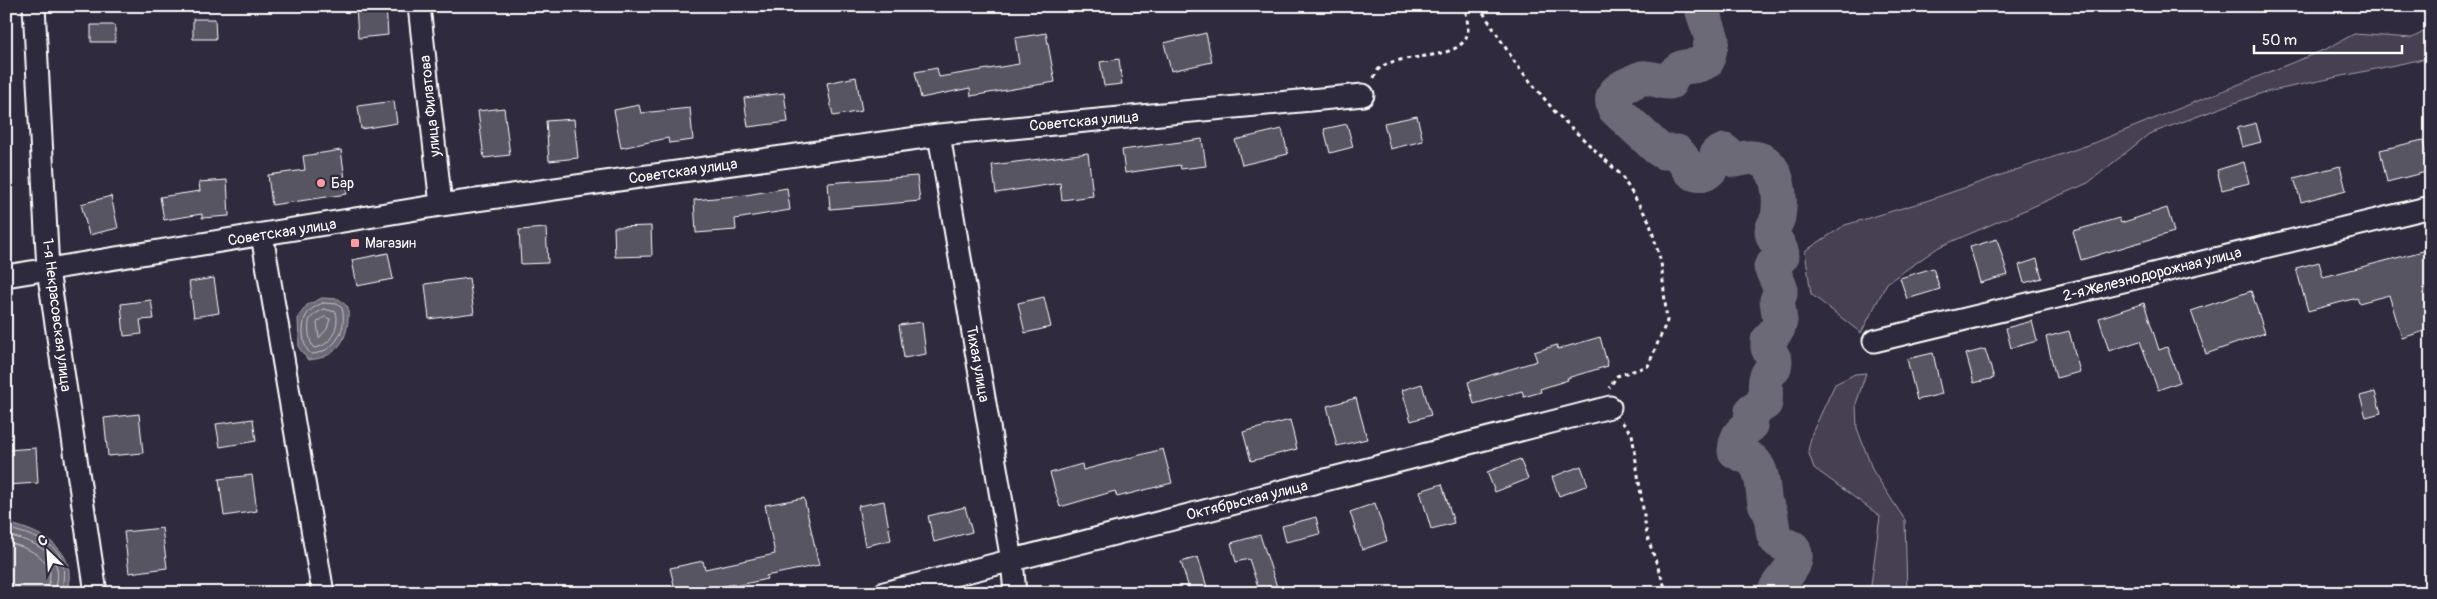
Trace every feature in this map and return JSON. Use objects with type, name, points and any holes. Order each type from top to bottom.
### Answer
[{"type":"street","name":"1-я Некрасовская улица","points":[[34,6],[48,270],[96,593]]},
{"type":"street","name":"улица Филатова","points":[[419,6],[441,205]]},
{"type":"street","name":"Советская улица","points":[[6,276],[441,205],[939,135],[1362,95]]},
{"type":"street","name":"Тихая улица","points":[[939,135],[1012,561],[1015,593]]},
{"type":"street","name":"2-я Железнодорожная улица","points":[[1874,341],[2431,207]]},
{"type":"street","points":[[262,235],[324,593]]},
{"type":"street","name":"Октябрьская улица","points":[[884,593],[1610,407]]},
{"type":"path","points":[[1362,95],[1380,68],[1402,59],[1436,55],[1460,45],[1468,31],[1465,6]]},
{"type":"path","points":[[1479,6],[1516,64],[1556,113],[1621,175],[1649,221],[1660,262],[1667,321],[1648,366],[1617,376],[1608,390],[1610,407],[1632,434],[1647,536],[1667,593]]},
{"type":"shaded area","points":[[2431,28],[2431,57],[2262,93],[2149,134],[2088,183],[1939,247],[1887,283],[1861,333],[1811,294],[1805,251],[1845,225],[1926,201],[2094,143],[2326,49],[2354,34],[2412,38]]},
{"type":"shaded area","points":[[1866,373],[1856,404],[1857,428],[1873,471],[1905,520],[1907,593],[1870,593],[1880,516],[1814,468],[1808,451],[1812,433],[1835,384],[1855,374]]},
{"type":"water","points":[[322,298],[339,299],[348,307],[345,336],[341,344],[328,355],[308,360],[299,348],[298,317],[307,305]]},
{"type":"water","points":[[6,523],[44,537],[63,554],[68,565],[69,578],[66,593],[6,593]]},
{"type":"building","points":[[356,6],[386,6],[388,35],[358,38]]},
{"type":"building","points":[[193,19],[215,19],[216,39],[193,39]]},
{"type":"building","points":[[91,25],[115,25],[115,42],[91,42]]},
{"type":"building","points":[[1046,33],[1055,82],[971,96],[970,88],[921,98],[915,72],[937,68],[939,77],[1019,64],[1015,38]]},
{"type":"building","points":[[1206,33],[1212,62],[1171,71],[1164,43]]},
{"type":"building","points":[[1119,59],[1122,84],[1104,86],[1100,62]]},
{"type":"building","points":[[856,77],[862,111],[833,116],[827,83]]},
{"type":"building","points":[[784,93],[788,122],[748,127],[744,98]]},
{"type":"building","points":[[394,101],[397,123],[361,129],[358,106]]},
{"type":"building","points":[[639,105],[641,113],[690,108],[693,140],[669,143],[668,138],[621,148],[614,110]]},
{"type":"building","points":[[504,108],[510,155],[484,158],[478,111]]},
{"type":"building","points":[[1417,116],[1423,141],[1390,149],[1384,123]]},
{"type":"building","points":[[574,119],[578,158],[549,161],[546,121]]},
{"type":"building","points":[[2256,123],[2261,142],[2242,147],[2237,128]]},
{"type":"building","points":[[1347,124],[1353,147],[1330,153],[1324,129]]},
{"type":"building","points":[[1282,129],[1288,154],[1242,165],[1235,140]]},
{"type":"building","points":[[1202,139],[1206,166],[1181,169],[1180,165],[1125,173],[1122,150]]},
{"type":"building","points":[[2423,140],[2430,171],[2387,182],[2380,150]]},
{"type":"building","points":[[341,150],[347,194],[272,205],[268,175],[305,170],[303,156]]},
{"type":"building","points":[[1088,153],[1093,196],[1062,200],[1060,183],[996,193],[992,165]]},
{"type":"building","points":[[2244,162],[2249,183],[2222,190],[2217,170]]},
{"type":"building","points":[[2340,166],[2346,190],[2301,202],[2294,178]]},
{"type":"building","points":[[917,176],[920,201],[830,209],[828,183]]},
{"type":"building","points":[[227,180],[229,216],[202,218],[202,214],[164,220],[160,197],[200,191],[199,182]]},
{"type":"building","points":[[787,188],[790,210],[735,219],[736,230],[696,233],[694,200],[746,195]]},
{"type":"building","points":[[111,196],[118,228],[89,235],[81,204]]},
{"type":"building","points":[[2167,208],[2174,232],[2081,260],[2073,231],[2119,218],[2121,223]]},
{"type":"building","points":[[651,226],[652,256],[615,257],[614,227]]},
{"type":"building","points":[[546,228],[548,263],[521,264],[519,230]]},
{"type":"building","points":[[1997,239],[2008,275],[1980,283],[1970,247]]},
{"type":"building","points":[[2431,249],[2431,329],[2402,338],[2389,295],[2359,303],[2357,298],[2308,311],[2296,268],[2319,262],[2323,277]]},
{"type":"building","points":[[388,253],[393,279],[357,286],[352,260]]},
{"type":"building","points":[[2037,259],[2042,278],[2024,283],[2019,265]]},
{"type":"building","points":[[1933,268],[1940,289],[1907,299],[1900,278]]},
{"type":"building","points":[[214,278],[219,313],[194,317],[189,282]]},
{"type":"building","points":[[469,278],[474,313],[429,319],[425,284]]},
{"type":"building","points":[[2251,291],[2265,333],[2206,354],[2191,311]]},
{"type":"building","points":[[1044,297],[1051,327],[1025,333],[1018,303]]},
{"type":"building","points":[[151,300],[154,319],[140,320],[142,334],[124,336],[121,304]]},
{"type":"building","points":[[2144,303],[2159,350],[2167,347],[2180,382],[2158,390],[2140,341],[2109,351],[2099,318]]},
{"type":"building","points":[[2032,321],[2037,341],[2011,348],[2006,328]]},
{"type":"building","points":[[922,322],[926,354],[904,358],[899,325]]},
{"type":"building","points":[[2069,331],[2080,372],[2056,378],[2046,337]]},
{"type":"building","points":[[1600,337],[1608,366],[1567,378],[1568,380],[1540,389],[1541,392],[1524,397],[1522,391],[1474,404],[1468,382],[1537,361],[1534,352],[1557,345],[1558,349]]},
{"type":"building","points":[[1985,349],[1994,378],[1974,383],[1966,354]]},
{"type":"building","points":[[1933,353],[1942,394],[1917,400],[1907,359]]},
{"type":"building","points":[[1422,384],[1431,415],[1411,421],[1402,390]]},
{"type":"building","points":[[2375,392],[2381,413],[2366,417],[2360,396]]},
{"type":"building","points":[[1356,398],[1367,439],[1337,446],[1327,406]]},
{"type":"building","points":[[139,414],[143,453],[108,456],[104,418]]},
{"type":"building","points":[[253,419],[256,441],[220,447],[216,424]]},
{"type":"building","points":[[1290,420],[1297,449],[1251,461],[1243,432]]},
{"type":"building","points":[[36,448],[38,483],[6,485],[6,450]]},
{"type":"building","points":[[1163,449],[1172,483],[1117,497],[1115,491],[1060,507],[1050,473],[1082,464],[1083,470]]},
{"type":"building","points":[[1520,459],[1528,479],[1495,492],[1487,472]]},
{"type":"building","points":[[1581,466],[1588,485],[1559,496],[1552,477]]},
{"type":"building","points":[[252,475],[257,511],[224,516],[219,479]]},
{"type":"building","points":[[1442,484],[1454,523],[1431,529],[1420,491]]},
{"type":"building","points":[[804,498],[819,565],[766,576],[767,579],[735,586],[734,584],[694,593],[676,593],[670,568],[703,561],[705,569],[775,554],[765,505]]},
{"type":"building","points":[[884,501],[891,540],[865,546],[858,506]]},
{"type":"building","points":[[1375,503],[1387,541],[1362,550],[1350,512]]},
{"type":"building","points":[[965,507],[972,532],[934,542],[928,516]]},
{"type":"building","points":[[1316,517],[1320,534],[1286,542],[1282,526]]},
{"type":"building","points":[[162,528],[167,568],[129,573],[124,532]]},
{"type":"building","points":[[1260,535],[1279,593],[1260,593],[1249,559],[1236,562],[1231,543]]},
{"type":"building","points":[[1198,557],[1207,587],[1190,592],[1181,562]]},
{"type":"waterway","points":[[1701,6],[1712,39],[1707,61],[1696,66],[1678,70],[1670,82],[1649,78],[1638,79],[1622,87],[1614,96],[1613,104],[1615,109],[1657,148],[1663,152],[1677,152],[1694,173],[1699,175],[1708,172],[1714,164],[1717,154],[1724,151],[1735,160],[1746,158],[1758,159],[1771,168],[1775,176],[1779,193],[1779,210],[1772,231],[1782,256],[1771,267],[1780,287],[1780,294],[1777,300],[1780,321],[1778,328],[1768,341],[1768,348],[1775,361],[1774,368],[1767,375],[1765,403],[1752,411],[1750,426],[1739,436],[1735,451],[1751,459],[1758,467],[1765,503],[1770,513],[1775,537],[1780,543],[1793,548],[1795,555],[1793,566],[1774,593]]},
{"type":"place","name":"Бар","points":[[321,183]]},
{"type":"place","name":"Магазин","points":[[355,243]]}]
